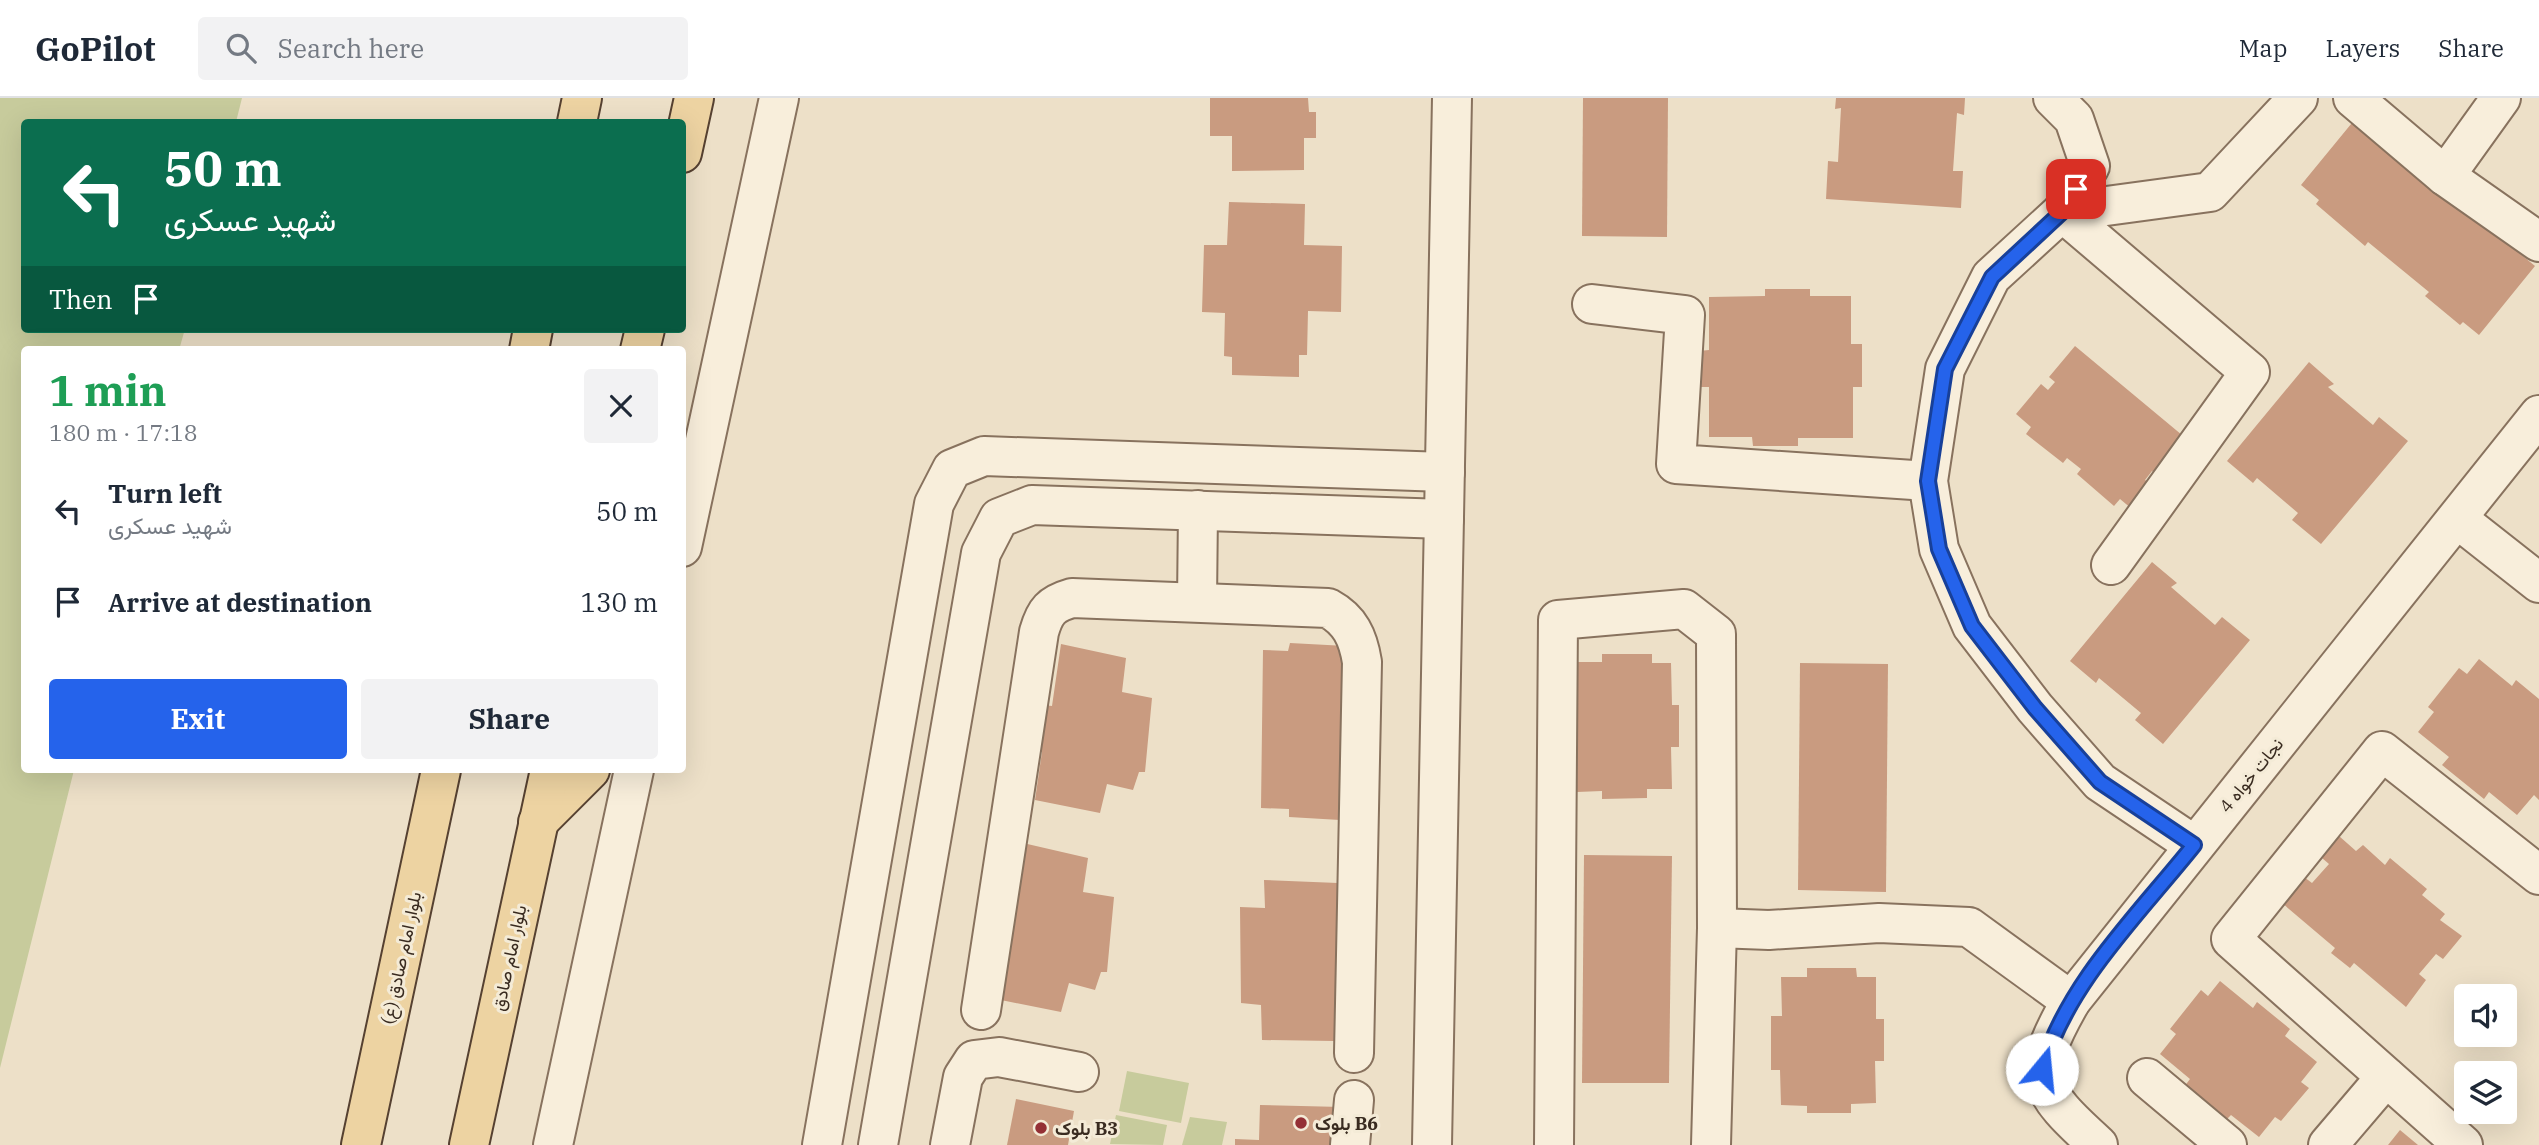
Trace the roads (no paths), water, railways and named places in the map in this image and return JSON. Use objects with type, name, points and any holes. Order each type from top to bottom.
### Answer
[{"type":"main road","points":[[578,119],[582,98]]},
{"type":"main road","points":[[686,135],[694,98]]},
{"type":"main road","name":"بلوار امام صادق (ع)","points":[[362,1145],[439,773]]},
{"type":"main road","name":"بلوار امام صادق","points":[[469,1145],[549,773]]},
{"type":"main road","points":[[538,822],[587,773]]},
{"type":"street","points":[[686,528],[779,98]]},
{"type":"street","points":[[1432,1145],[1452,98]]},
{"type":"street","points":[[2053,98],[2074,119],[2090,166],[2062,212],[1992,277],[1945,369],[1928,481],[1939,549],[1972,626],[2035,708],[2100,782],[2194,845]]},
{"type":"street","points":[[2062,212],[2210,192],[2298,98]]},
{"type":"street","points":[[2353,98],[2445,176],[2539,242]]},
{"type":"street","points":[[2445,176],[2501,98]]},
{"type":"street","points":[[2062,212],[2250,372],[2111,565]]},
{"type":"street","points":[[1592,304],[1685,315],[1676,464],[1928,481]]},
{"type":"street","name":"نجات خواه 4","points":[[2098,1145],[2063,1114],[2049,1092],[2042,1069],[2052,1035],[2071,1002],[2194,845],[2459,520],[2539,415]]},
{"type":"street","points":[[822,1145],[934,504],[952,469],[984,456],[995,456],[1445,472]]},
{"type":"street","points":[[878,1145],[981,552],[999,518],[1032,505],[1444,519]]},
{"type":"street","points":[[1196,602],[1198,510]]},
{"type":"street","points":[[2459,520],[2539,583]]},
{"type":"street","points":[[981,1010],[1038,632],[1044,614],[1055,603],[1072,598],[1328,608],[1342,616],[1353,631],[1362,662],[1354,1053]]},
{"type":"street","points":[[1554,1145],[1558,620],[1684,609],[1716,634],[1717,928],[1711,1145]]},
{"type":"street","points":[[2463,1145],[2231,940],[2382,751],[2539,875]]},
{"type":"street","points":[[553,1145],[633,773]]},
{"type":"street","points":[[1717,928],[1769,930],[1879,923],[1969,927],[2071,1002]]},
{"type":"street","points":[[950,1145],[963,1077],[974,1060],[999,1057],[1079,1072]]},
{"type":"street","points":[[2328,1145],[2386,1077]]},
{"type":"street","points":[[2147,1078],[2227,1145]]},
{"type":"street","points":[[1350,1145],[1354,1100]]},
{"type":"place","name":"بلوک B6","points":[[1301,1123]]},
{"type":"place","name":"بلوک B3","points":[[1041,1128]]}]
